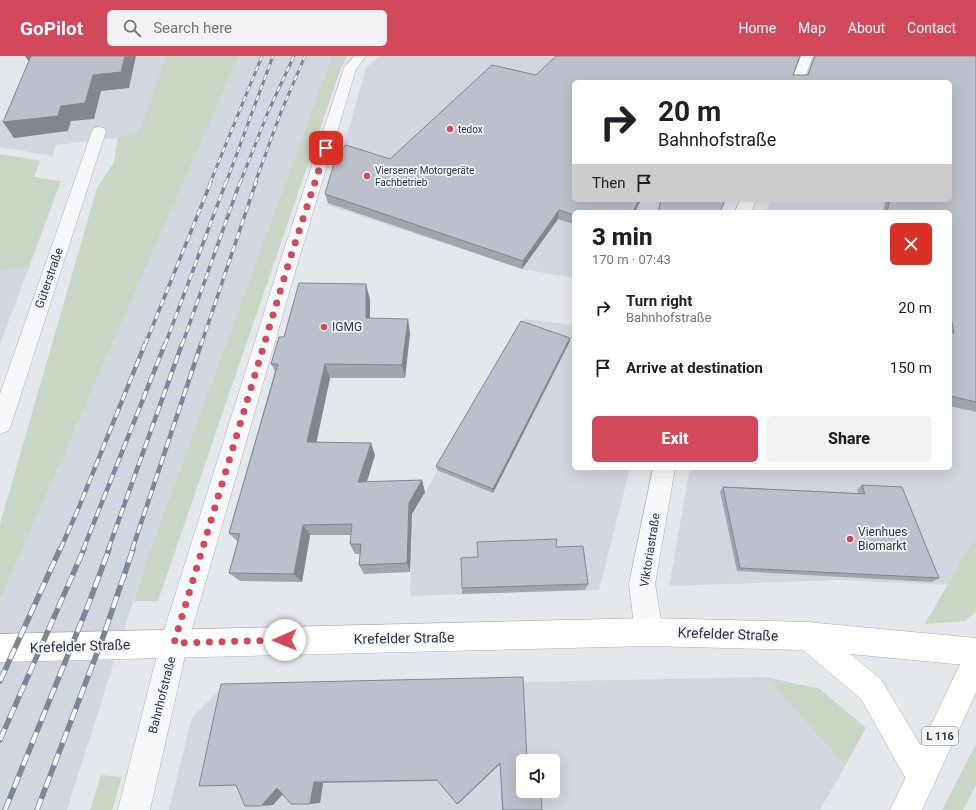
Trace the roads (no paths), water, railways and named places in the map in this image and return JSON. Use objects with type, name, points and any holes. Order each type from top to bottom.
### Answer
[{"type":"main road","name":"Krefelder Straße","points":[[0,648],[649,632],[807,636],[976,652]]},
{"type":"main road","points":[[807,636],[871,689],[922,777]]},
{"type":"main road","name":"L 116","points":[[906,810],[976,662]]},
{"type":"street","name":"Bahnhofstraße","points":[[134,810],[174,643],[289,262],[350,68],[360,56]]},
{"type":"street","points":[[798,80],[807,56]]},
{"type":"street","name":"Güterstraße","points":[[0,425],[99,131]]},
{"type":"street","name":"Viktoriastraße","points":[[649,632],[642,584],[664,470]]},
{"type":"railway","points":[[210,183],[262,56]]},
{"type":"railway","points":[[226,183],[273,56]]},
{"type":"railway","points":[[240,183],[268,112],[294,56]]},
{"type":"railway","points":[[255,183],[281,112],[305,56]]},
{"type":"railway","points":[[145,345],[211,182]]},
{"type":"railway","points":[[165,345],[226,182]]},
{"type":"railway","points":[[182,345],[240,182]]},
{"type":"railway","points":[[201,345],[256,182]]},
{"type":"railway","points":[[60,550],[145,344]]},
{"type":"railway","points":[[83,550],[165,344]]},
{"type":"railway","points":[[108,550],[182,344]]},
{"type":"railway","points":[[132,550],[201,344]]},
{"type":"railway","points":[[0,681],[60,549]]},
{"type":"railway","points":[[0,740],[84,549]]},
{"type":"railway","points":[[5,810],[89,603],[109,549]]},
{"type":"railway","points":[[37,810],[102,640],[133,549]]},
{"type":"place","name":"tedox","points":[[450,129]]},
{"type":"place","name":"Viersener Motorgeräte Fachbetrieb","points":[[367,176]]},
{"type":"place","name":"IGMG","points":[[324,327]]},
{"type":"place","name":"Vienhues Biomarkt","points":[[850,539]]}]
